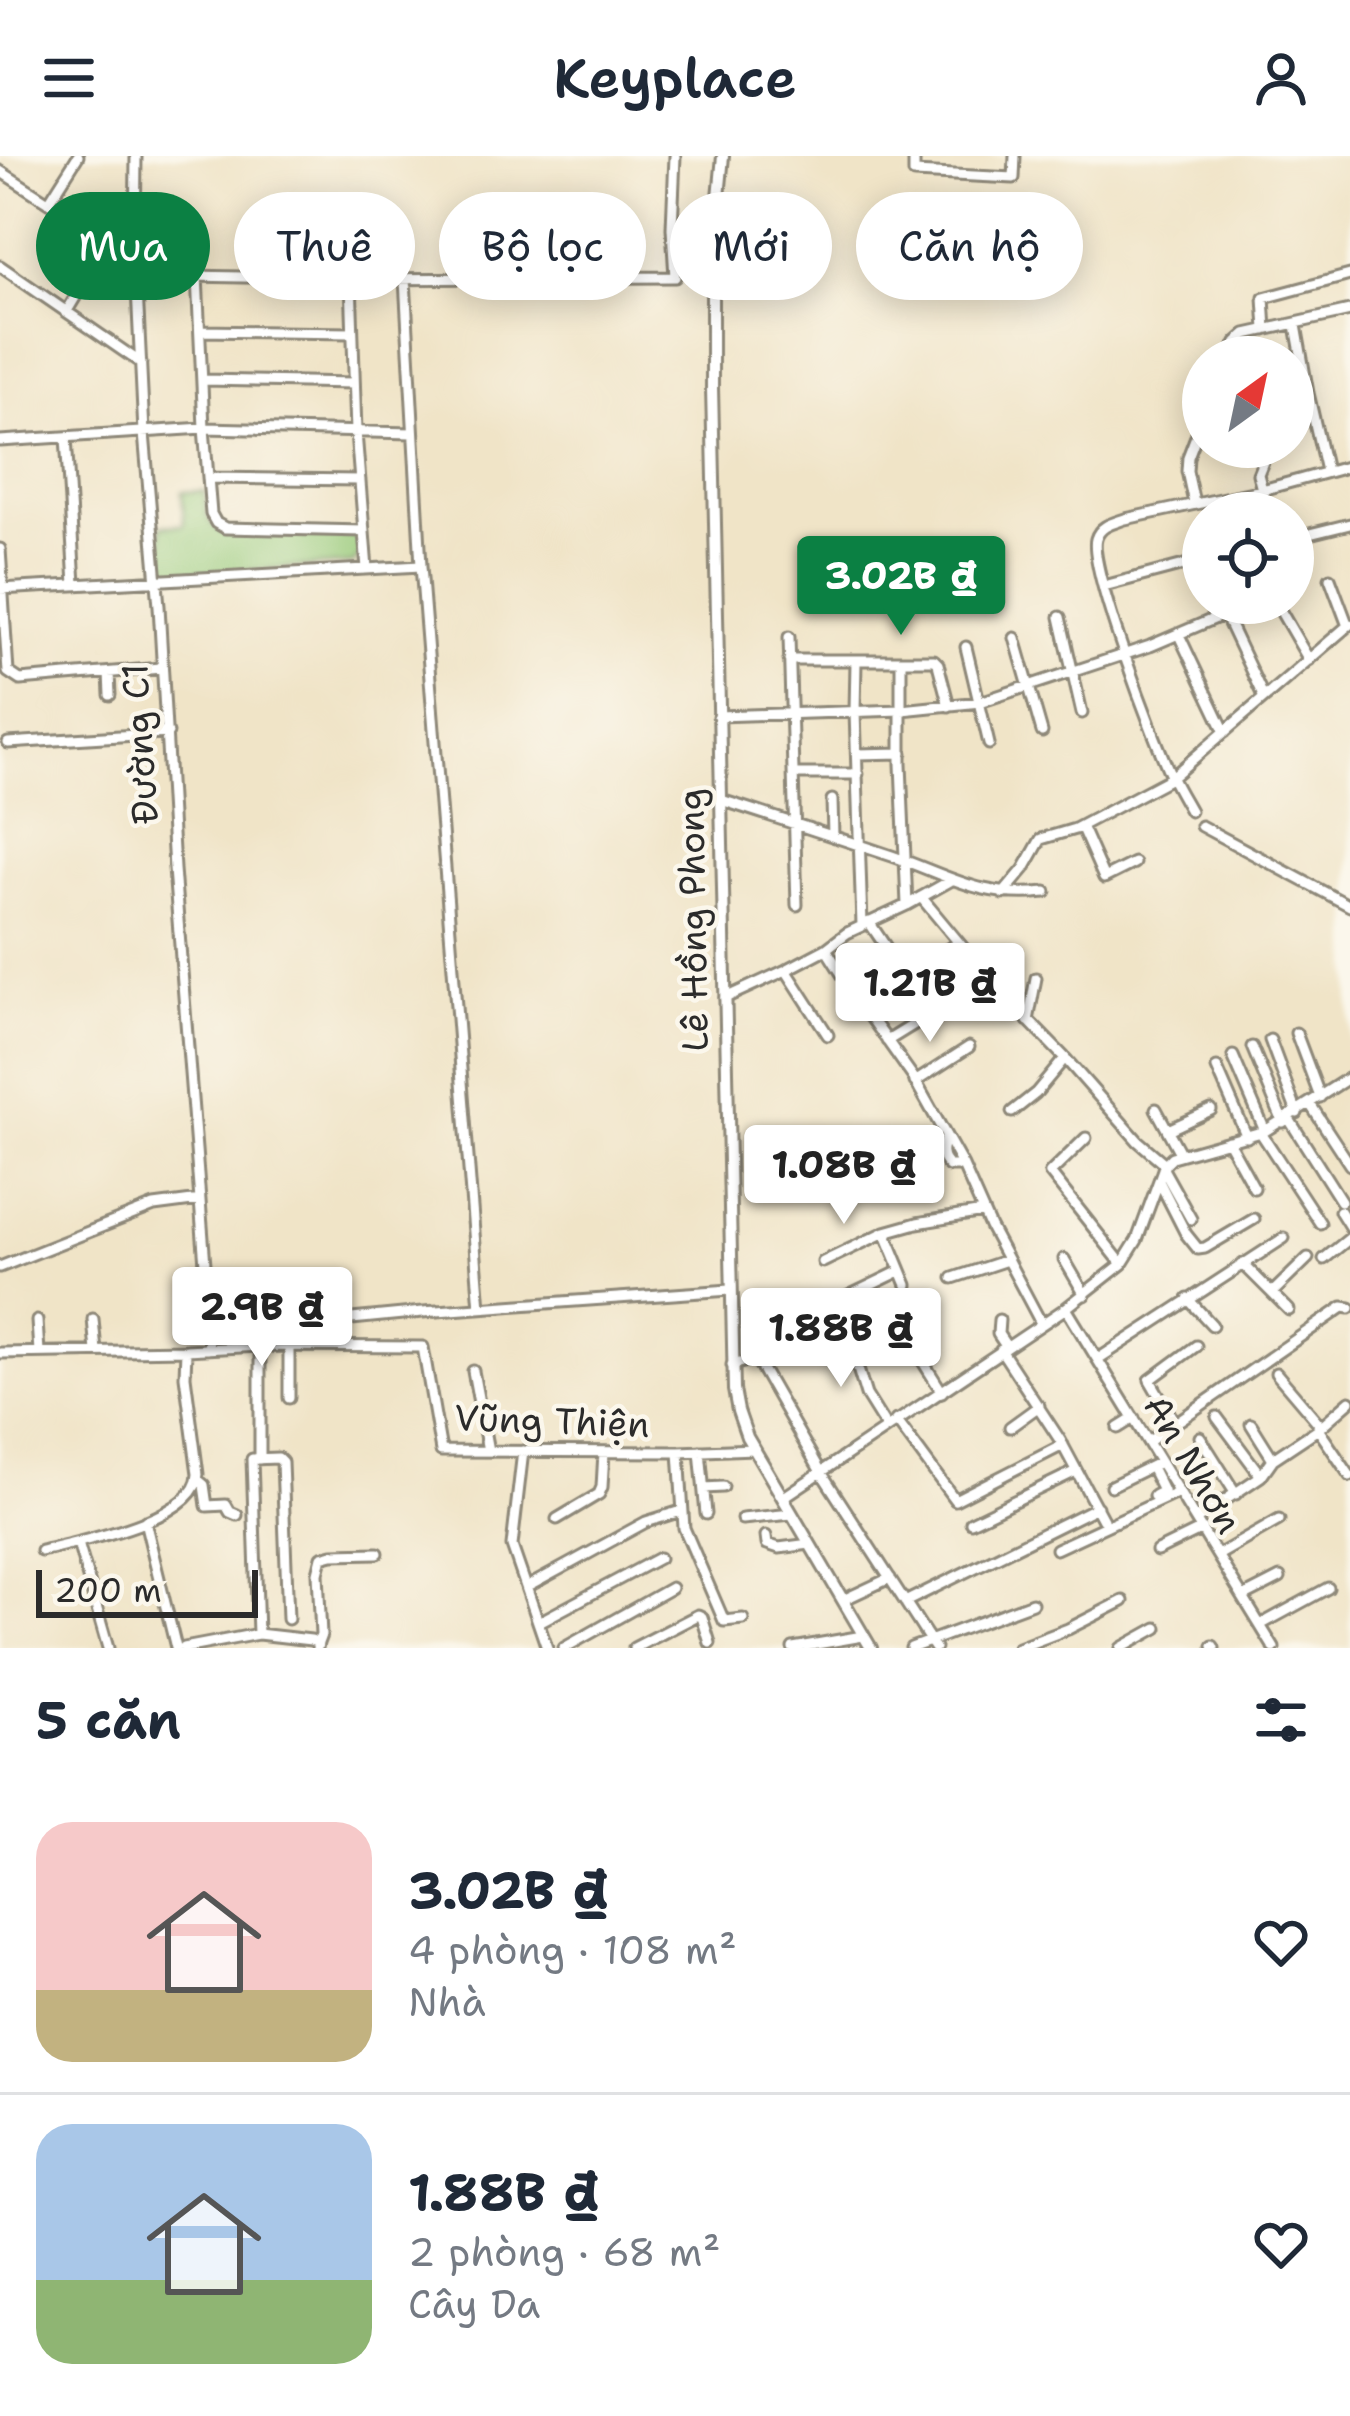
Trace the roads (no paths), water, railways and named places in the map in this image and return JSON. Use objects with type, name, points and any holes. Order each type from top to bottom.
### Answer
[{"type":"main road","name":"Lê Hồng Phong","points":[[723,156],[712,269],[732,1365],[738,1411],[754,1449],[867,1642]]},
{"type":"street","points":[[55,192],[78,156]]},
{"type":"street","name":"Đường C1","points":[[136,156],[136,192]]},
{"type":"street","points":[[415,279],[675,277],[675,156]]},
{"type":"street","points":[[914,156],[914,173],[1014,178],[1015,156]]},
{"type":"street","points":[[0,171],[36,194]]},
{"type":"street","points":[[0,266],[141,363]]},
{"type":"street","points":[[1266,330],[1264,298],[1350,275]]},
{"type":"street","points":[[67,311],[74,300]]},
{"type":"street","name":"Đường C1","points":[[137,300],[208,1349]]},
{"type":"street","points":[[198,300],[204,428],[211,514],[216,523],[225,528],[364,531]]},
{"type":"street","points":[[350,300],[367,569]]},
{"type":"street","points":[[406,300],[421,566],[480,1308]]},
{"type":"street","points":[[1244,336],[1350,311]]},
{"type":"street","points":[[1296,325],[1298,336]]},
{"type":"street","points":[[200,332],[351,334]]},
{"type":"street","points":[[203,380],[354,383]]},
{"type":"street","points":[[1314,419],[1326,472]]},
{"type":"street","points":[[0,441],[204,428],[412,433]]},
{"type":"street","points":[[66,437],[75,584]]},
{"type":"street","points":[[1252,492],[1350,466]]},
{"type":"street","points":[[1260,468],[1262,490]]},
{"type":"street","points":[[208,478],[360,480]]},
{"type":"street","points":[[1182,506],[1104,526],[1095,543],[1124,654],[1172,778],[1190,811]]},
{"type":"street","points":[[1314,533],[1350,524]]},
{"type":"street","points":[[0,549],[12,677],[161,668]]},
{"type":"street","points":[[1,589],[421,566]]},
{"type":"street","points":[[1104,586],[1182,566]]},
{"type":"street","points":[[1004,894],[1041,839],[1081,826],[1172,778],[1349,625],[1330,578]]},
{"type":"street","points":[[1060,617],[1082,712]]},
{"type":"street","points":[[718,716],[902,710],[980,702],[1204,624]]},
{"type":"street","points":[[1229,624],[1264,698]]},
{"type":"street","points":[[1288,624],[1309,660]]},
{"type":"street","points":[[1179,635],[1225,732]]},
{"type":"street","points":[[789,637],[797,905]]},
{"type":"street","points":[[1015,638],[1042,732]]},
{"type":"street","points":[[966,646],[989,744]]},
{"type":"street","points":[[789,660],[936,662],[950,706]]},
{"type":"street","points":[[902,660],[907,905]]},
{"type":"street","points":[[856,661],[866,924],[928,1008],[927,1016],[887,1041]]},
{"type":"street","points":[[109,673],[110,694]]},
{"type":"street","points":[[8,743],[168,733]]},
{"type":"street","points":[[857,754],[902,753]]},
{"type":"street","points":[[793,775],[858,774]]},
{"type":"street","points":[[721,800],[904,860],[950,880],[1004,894],[1046,892]]},
{"type":"street","points":[[832,800],[833,836]]},
{"type":"street","points":[[1081,826],[1104,878],[1134,862]]},
{"type":"street","points":[[1202,826],[1349,902]]},
{"type":"street","points":[[725,998],[950,880]]},
{"type":"street","points":[[922,897],[984,972],[984,977],[928,1008]]},
{"type":"street","points":[[906,974],[958,943]]},
{"type":"street","points":[[826,949],[915,1082],[963,1166],[1041,1323]]},
{"type":"street","points":[[786,970],[828,1036]]},
{"type":"street","points":[[1028,1022],[1036,978]]},
{"type":"street","points":[[998,989],[1164,1167],[1190,1219]]},
{"type":"street","points":[[1296,1034],[1315,1100],[1350,1166]]},
{"type":"street","points":[[1270,1040],[1289,1118]]},
{"type":"street","points":[[915,1082],[969,1047]]},
{"type":"street","points":[[1252,1047],[1350,1227]]},
{"type":"street","points":[[1233,1056],[1263,1132],[1320,1223]]},
{"type":"street","points":[[1012,1112],[1036,1093],[1065,1058]]},
{"type":"street","points":[[1217,1068],[1247,1137]]},
{"type":"street","points":[[784,1498],[1085,1295],[1122,1264],[1137,1240],[1164,1167],[1180,1153],[1263,1132],[1350,1077]]},
{"type":"street","points":[[1156,1109],[1180,1153]]},
{"type":"street","points":[[1168,1130],[1211,1110]]},
{"type":"street","points":[[1086,1138],[1050,1173],[1122,1264]]},
{"type":"street","points":[[1228,1141],[1253,1188]]},
{"type":"street","points":[[1159,1181],[1198,1249],[1254,1219]]},
{"type":"street","points":[[0,1267],[154,1206],[200,1200]]},
{"type":"street","points":[[823,1262],[885,1232],[983,1212]]},
{"type":"street","points":[[885,1232],[907,1285]]},
{"type":"street","points":[[1098,1359],[1284,1238]]},
{"type":"street","points":[[1324,1259],[1350,1238]]},
{"type":"street","points":[[1272,1293],[1308,1258]]},
{"type":"street","points":[[1064,1259],[1085,1295]]},
{"type":"street","points":[[952,1278],[1007,1260]]},
{"type":"street","points":[[1244,1264],[1289,1310]]},
{"type":"street","points":[[838,1301],[900,1271]]},
{"type":"street","points":[[210,1328],[260,1328],[730,1290]]},
{"type":"street","points":[[1188,1299],[1213,1324]]},
{"type":"street","points":[[1148,1442],[1343,1307],[1350,1308]]},
{"type":"street","name":"An Nhơn","points":[[1066,1308],[1148,1442],[1156,1465],[1179,1492],[1274,1648]]},
{"type":"street","points":[[893,1313],[942,1392]]},
{"type":"street","points":[[93,1319],[96,1351]]},
{"type":"street","points":[[1000,1320],[1003,1348],[1103,1520]]},
{"type":"street","points":[[37,1321],[39,1352]]},
{"type":"street","points":[[260,1328],[260,1459]]},
{"type":"street","points":[[840,1328],[866,1395],[955,1500],[1063,1445]]},
{"type":"street","points":[[1175,1423],[1150,1380],[1196,1346]]},
{"type":"street","points":[[289,1347],[289,1399]]},
{"type":"street","name":"Vũng Thiện","points":[[0,1353],[423,1347],[440,1449],[754,1449]]},
{"type":"street","points":[[732,1365],[758,1362],[791,1348]]},
{"type":"street","points":[[40,1551],[145,1521],[184,1502],[197,1487],[186,1350]]},
{"type":"street","points":[[758,1362],[820,1472],[933,1644]]},
{"type":"street","points":[[472,1371],[488,1450]]},
{"type":"street","points":[[1276,1373],[1350,1476]]},
{"type":"street","points":[[1157,1551],[1262,1476],[1273,1460],[1350,1401]]},
{"type":"street","points":[[1010,1427],[1039,1406]]},
{"type":"street","points":[[1118,1428],[1134,1418]]},
{"type":"street","points":[[1217,1418],[1262,1476]]},
{"type":"street","points":[[1251,1424],[1273,1460]]},
{"type":"street","points":[[1200,1437],[1237,1494]]},
{"type":"street","points":[[523,1451],[512,1546],[548,1648]]},
{"type":"street","points":[[700,1451],[706,1514]]},
{"type":"street","points":[[557,1519],[601,1492],[604,1452]]},
{"type":"street","points":[[679,1452],[681,1511],[689,1542],[724,1621],[742,1619]]},
{"type":"street","points":[[258,1634],[252,1459],[282,1462],[288,1619]]},
{"type":"street","points":[[1111,1486],[1156,1465],[1163,1491],[1143,1501]]},
{"type":"street","points":[[971,1522],[1076,1471]]},
{"type":"street","points":[[198,1480],[204,1485],[207,1506],[226,1505],[237,1515]]},
{"type":"street","points":[[704,1488],[723,1486]]},
{"type":"street","points":[[1056,1549],[1179,1492]]},
{"type":"street","points":[[905,1602],[1097,1508]]},
{"type":"street","points":[[527,1587],[646,1522],[681,1511]]},
{"type":"street","points":[[742,1519],[792,1514]]},
{"type":"street","points":[[1217,1555],[1280,1520]]},
{"type":"street","points":[[145,1521],[180,1648],[258,1634],[311,1640],[318,1646],[322,1557],[379,1553]]},
{"type":"street","points":[[766,1536],[773,1548],[810,1544]]},
{"type":"street","points":[[78,1543],[108,1648]]},
{"type":"street","points":[[539,1622],[659,1558]]},
{"type":"street","points":[[1244,1597],[1280,1577]]},
{"type":"street","points":[[843,1600],[890,1578]]},
{"type":"street","points":[[565,1648],[671,1588]]},
{"type":"street","points":[[1260,1625],[1328,1588]]},
{"type":"street","points":[[1018,1648],[1123,1601]]},
{"type":"street","points":[[911,1648],[933,1644],[1033,1603]]},
{"type":"street","points":[[634,1648],[698,1616],[710,1643]]},
{"type":"street","points":[[1121,1648],[1157,1628]]},
{"type":"street","points":[[793,1648],[867,1642]]}]
